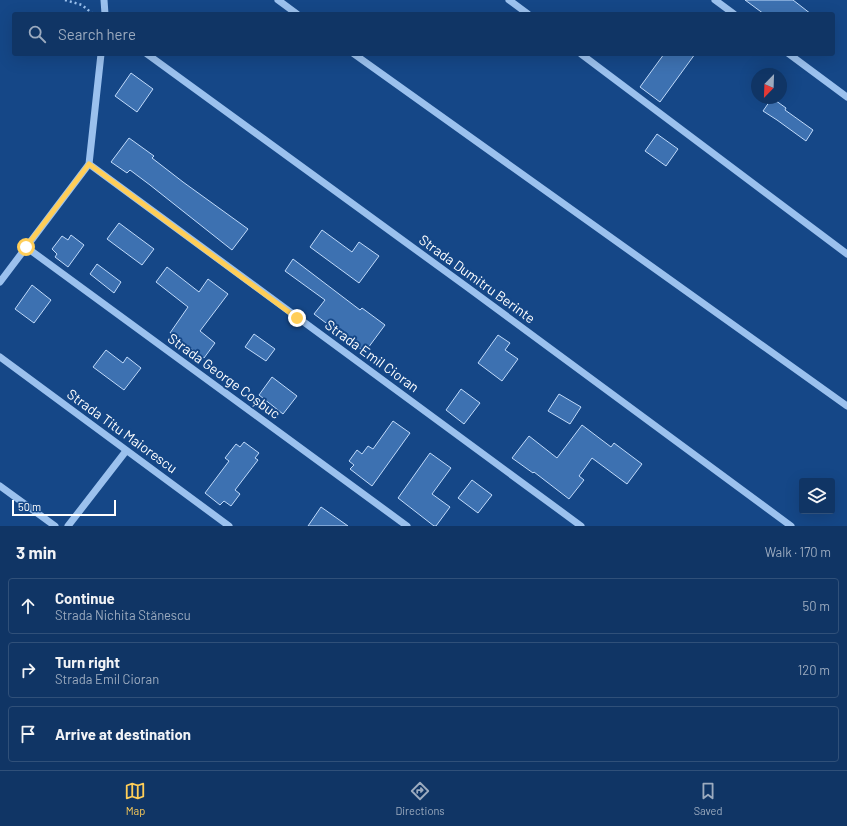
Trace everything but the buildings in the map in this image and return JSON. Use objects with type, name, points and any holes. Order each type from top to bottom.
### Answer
[{"type":"street","points":[[104,0],[105,12]]},
{"type":"street","points":[[278,0],[295,12]]},
{"type":"street","points":[[509,0],[525,12]]},
{"type":"street","points":[[715,0],[731,12]]},
{"type":"street","points":[[0,282],[89,164],[101,56]]},
{"type":"street","name":"Strada Dumitru Berinte","points":[[150,56],[467,287],[791,526]]},
{"type":"street","points":[[357,56],[847,406]]},
{"type":"street","points":[[584,56],[847,254]]},
{"type":"street","points":[[792,56],[847,96]]},
{"type":"street","name":"Strada Emil Cioran","points":[[89,164],[581,526]]},
{"type":"street","name":"Strada George Coșbuc","points":[[26,247],[407,526]]},
{"type":"street","name":"Strada Titu Maiorescu","points":[[0,357],[229,526]]},
{"type":"street","points":[[68,526],[126,451]]},
{"type":"street","points":[[0,486],[55,526]]},
{"type":"path","points":[[65,0],[82,5],[91,12]]},
{"type":"route","points":[[26,247],[89,164],[297,318]]}]
